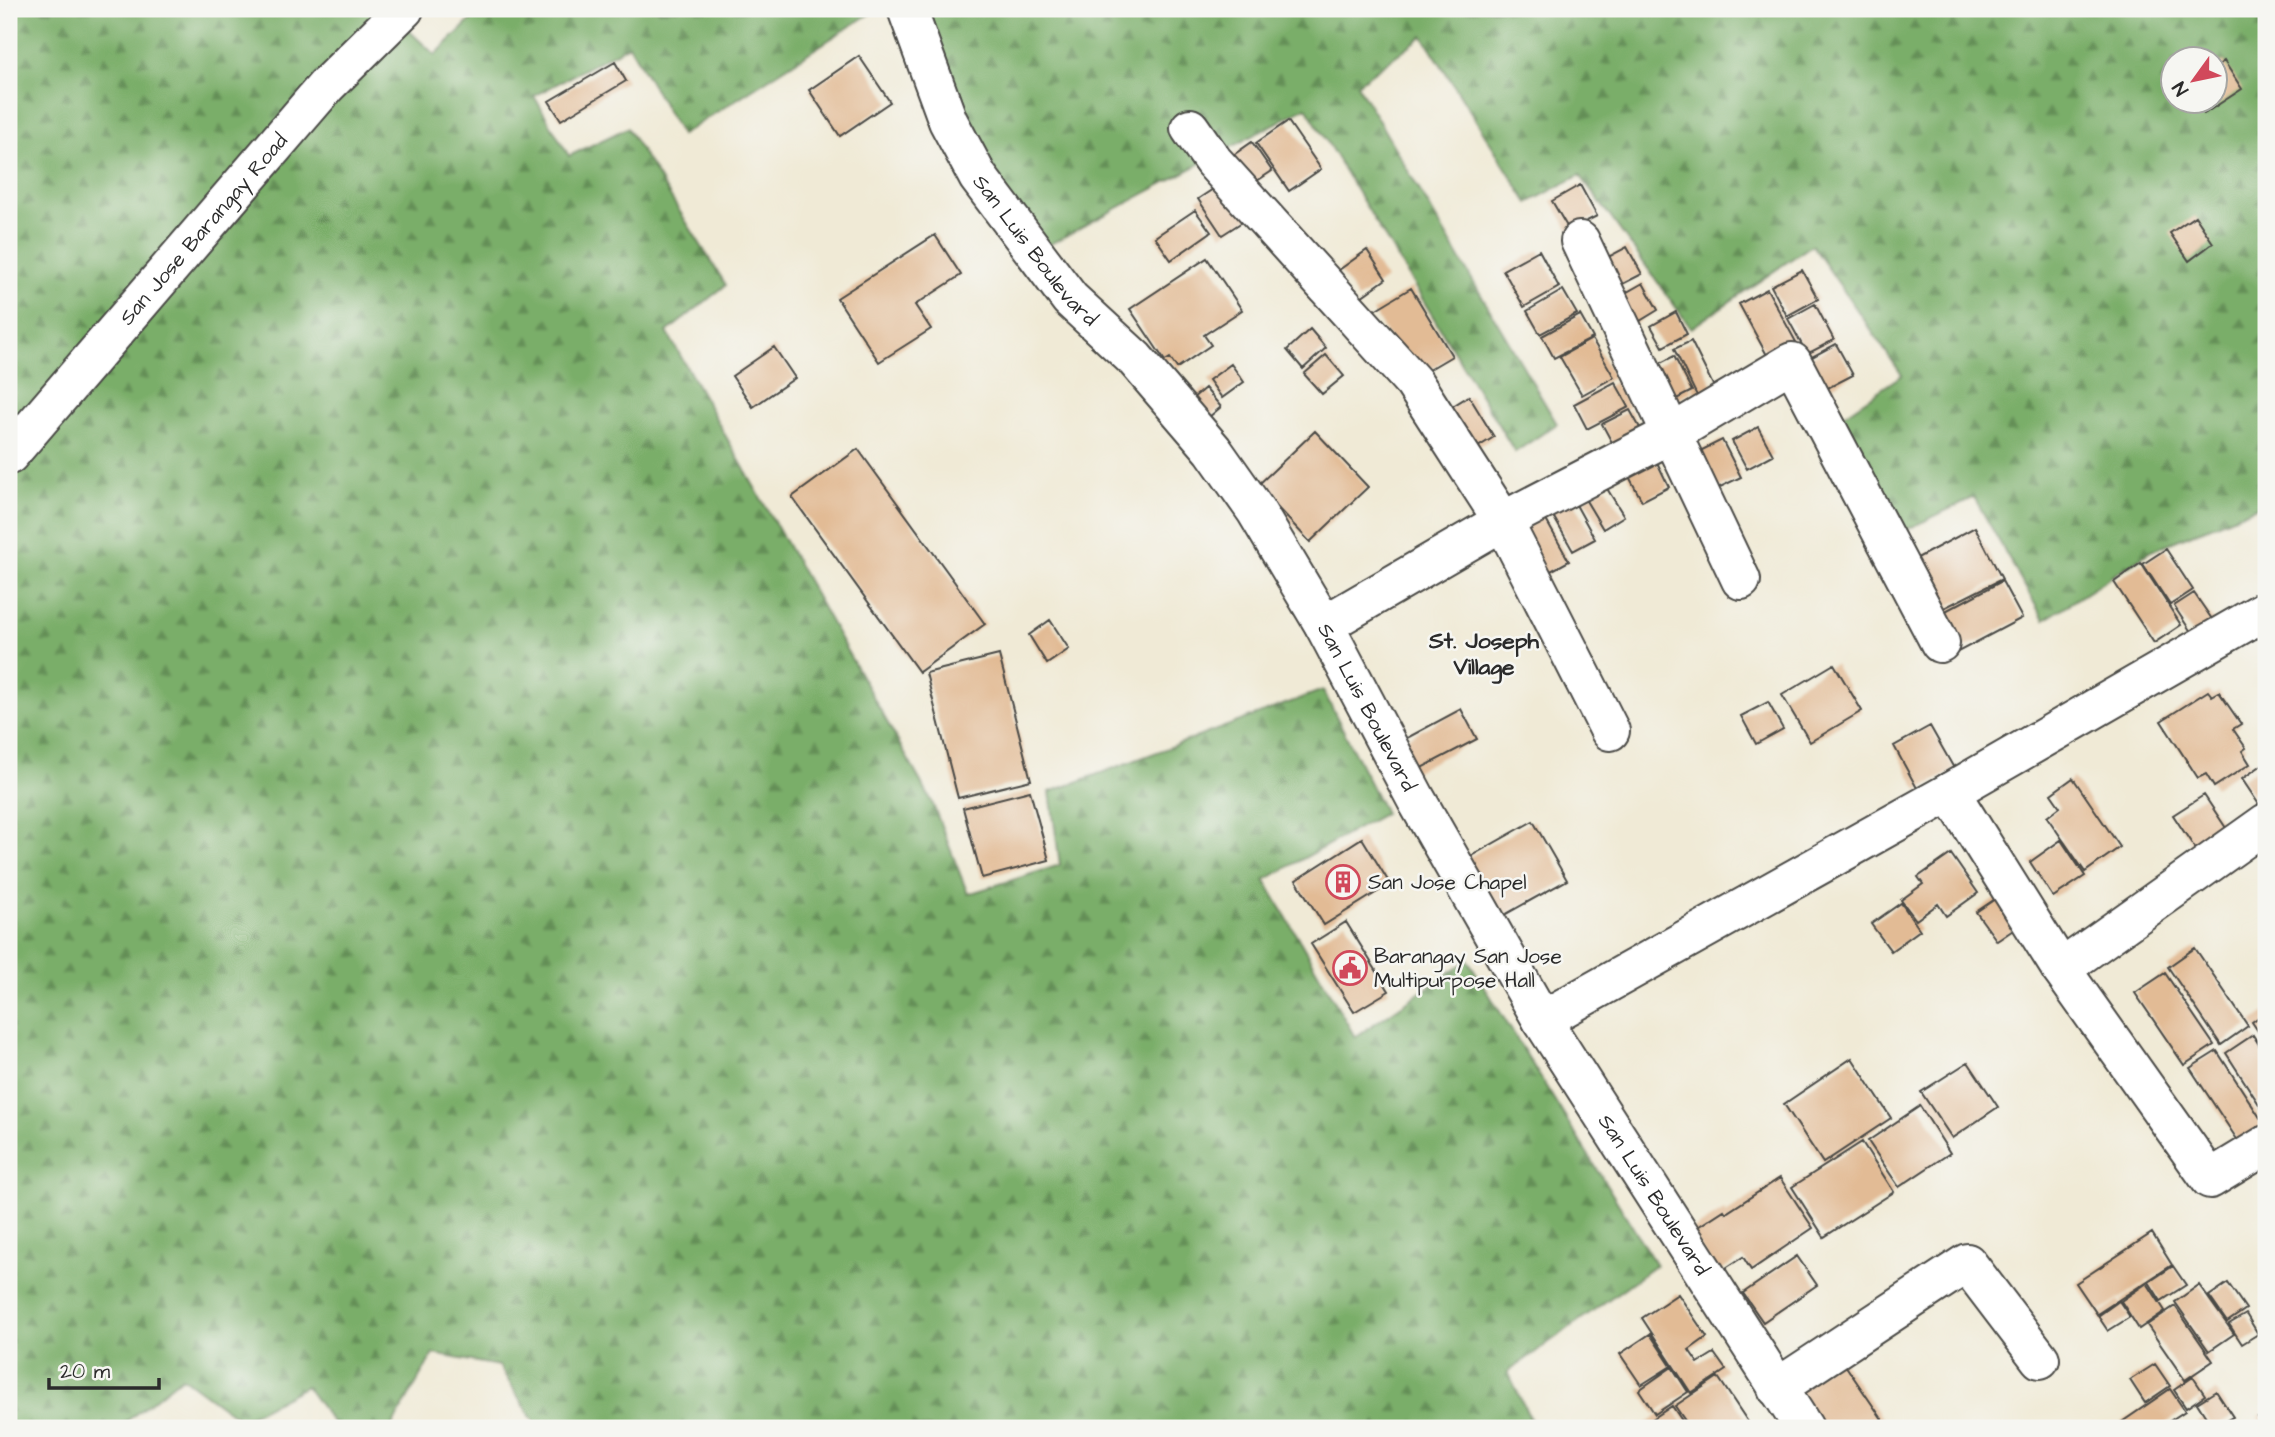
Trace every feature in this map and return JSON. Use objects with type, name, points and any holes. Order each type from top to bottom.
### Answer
[{"type":"street","name":"San Jose Barangay Road","points":[[9,455],[326,86],[404,9]]},
{"type":"street","name":"San Luis Boulevard","points":[[907,9],[948,121],[978,177],[1070,299],[1135,359],[1213,450],[1256,511],[1324,625],[1416,799],[1542,1020],[1804,1428]]},
{"type":"street","points":[[1190,128],[1213,161],[1414,383],[1503,521],[1610,731]]},
{"type":"street","points":[[1580,241],[1741,580]]},
{"type":"street","points":[[1324,625],[1503,521],[1673,433],[1792,362],[1940,643]]},
{"type":"street","points":[[1542,1020],[1950,792],[2266,610]]},
{"type":"street","points":[[1950,792],[2061,968],[2210,1180],[2266,1145]]},
{"type":"street","points":[[2061,968],[2266,823]]},
{"type":"street","points":[[1777,1388],[1967,1264],[2040,1359]]},
{"type":"green space","points":[[9,9],[386,9],[435,55],[482,9],[877,9],[681,135],[629,45],[534,96],[569,156],[627,128],[726,285],[667,332],[931,800],[968,894],[1060,865],[1050,792],[1323,690],[1385,813],[1265,880],[1355,1037],[1468,960],[1656,1265],[1508,1372],[1533,1425],[1526,1428],[538,1428],[499,1366],[433,1354],[391,1428],[335,1426],[306,1386],[241,1420],[182,1377],[118,1428],[9,1428]]},
{"type":"green space","points":[[923,9],[2266,9],[2266,503],[2151,551],[2044,620],[1974,497],[1902,532],[1834,421],[1902,375],[1812,245],[1691,328],[1580,175],[1528,203],[1423,36],[1357,84],[1557,424],[1515,452],[1306,107],[1017,262],[963,164],[945,56]]},
{"type":"building","points":[[859,56],[890,102],[840,136],[809,90]]},
{"type":"building","points":[[615,62],[626,81],[561,120],[549,101]]},
{"type":"building","points":[[2230,70],[2242,89],[2230,97]]},
{"type":"building","points":[[1288,121],[1321,169],[1289,191],[1256,143]]},
{"type":"building","points":[[1252,142],[1272,171],[1242,191],[1222,163]]},
{"type":"building","points":[[1227,180],[1250,217],[1222,235],[1198,199]]},
{"type":"building","points":[[1580,185],[1597,216],[1569,230],[1552,201]]},
{"type":"building","points":[[1195,210],[1211,232],[1171,260],[1155,237]]},
{"type":"building","points":[[2195,216],[2213,243],[2189,261],[2170,233]]},
{"type":"building","points":[[935,235],[961,275],[915,305],[931,329],[879,362],[837,298]]},
{"type":"building","points":[[1627,247],[1642,274],[1607,292],[1593,265]]},
{"type":"building","points":[[1367,250],[1386,279],[1358,299],[1339,270]]},
{"type":"building","points":[[1539,250],[1559,287],[1524,307],[1503,270]]},
{"type":"building","points":[[1207,258],[1242,310],[1204,335],[1211,345],[1177,368],[1170,358],[1165,361],[1130,309]]},
{"type":"building","points":[[1802,270],[1818,299],[1787,316],[1771,286]]},
{"type":"building","points":[[1643,283],[1658,310],[1630,327],[1615,299]]},
{"type":"building","points":[[1411,288],[1452,356],[1413,379],[1373,311]]},
{"type":"building","points":[[1767,289],[1825,395],[1797,410],[1739,304]]},
{"type":"building","points":[[1563,290],[1577,314],[1540,334],[1527,311]]},
{"type":"building","points":[[1815,304],[1834,340],[1807,354],[1788,319]]},
{"type":"building","points":[[1676,312],[1687,334],[1663,347],[1651,326]]},
{"type":"building","points":[[1580,315],[1593,338],[1554,358],[1542,336]]},
{"type":"building","points":[[1310,329],[1326,348],[1303,369],[1287,350]]},
{"type":"building","points":[[1592,339],[1614,377],[1582,395],[1560,357]]},
{"type":"building","points":[[1691,341],[1719,397],[1702,406],[1674,349]]},
{"type":"building","points":[[1836,344],[1853,375],[1826,389],[1810,358]]},
{"type":"building","points":[[774,347],[795,378],[753,407],[732,376]]},
{"type":"building","points":[[1326,355],[1344,376],[1322,394],[1304,374]]},
{"type":"building","points":[[1674,356],[1692,391],[1663,406],[1645,371]]},
{"type":"building","points":[[1231,364],[1244,382],[1222,398],[1209,380]]},
{"type":"building","points":[[1615,382],[1629,407],[1587,429],[1574,404]]},
{"type":"building","points":[[1205,388],[1221,407],[1209,417],[1193,398]]},
{"type":"building","points":[[1469,396],[1494,437],[1465,455],[1440,414]]},
{"type":"building","points":[[1630,410],[1644,435],[1616,450],[1602,424]]},
{"type":"building","points":[[1758,427],[1773,455],[1747,469],[1732,441]]},
{"type":"building","points":[[1315,431],[1368,487],[1310,542],[1257,486]]},
{"type":"building","points":[[1722,440],[1741,477],[1714,490],[1696,453]]},
{"type":"building","points":[[858,449],[985,624],[919,672],[792,497]]},
{"type":"building","points":[[1653,454],[1669,487],[1642,501],[1625,469]]},
{"type":"building","points":[[1606,487],[1624,516],[1603,529],[1585,499]]},
{"type":"building","points":[[1570,494],[1595,539],[1573,551],[1548,507]]},
{"type":"building","points":[[1542,513],[1569,561],[1540,577],[1513,529]]},
{"type":"building","points":[[1975,527],[2002,579],[1934,613],[1908,563]]},
{"type":"building","points":[[2166,549],[2193,590],[2170,605],[2143,564]]},
{"type":"building","points":[[2141,563],[2181,625],[2154,643],[2114,582]]},
{"type":"building","points":[[2002,581],[2022,618],[1956,653],[1936,616]]},
{"type":"building","points":[[2194,593],[2216,625],[2195,638],[2174,606]]},
{"type":"building","points":[[1050,620],[1069,649],[1047,664],[1029,635]]},
{"type":"building","points":[[999,655],[1031,780],[958,798],[926,673]]},
{"type":"building","points":[[1834,664],[1862,711],[1810,742],[1782,695]]},
{"type":"building","points":[[2208,691],[2212,696],[2219,692],[2241,724],[2233,729],[2246,748],[2242,751],[2250,764],[2214,787],[2206,774],[2198,778],[2161,721]]},
{"type":"building","points":[[1768,702],[1783,729],[1756,744],[1741,716]]},
{"type":"building","points":[[1461,709],[1477,739],[1408,775],[1392,746]]},
{"type":"building","points":[[1930,726],[1955,770],[1918,790],[1894,746]]},
{"type":"building","points":[[2262,765],[2266,772],[2266,815],[2242,779]]},
{"type":"building","points":[[2073,778],[2120,847],[2085,872],[2047,817],[2060,807],[2051,794]]},
{"type":"building","points":[[1030,791],[1049,860],[982,878],[963,808]]},
{"type":"building","points":[[2204,795],[2246,858],[2215,879],[2173,815]]},
{"type":"building","points":[[1533,821],[1567,880],[1499,918],[1466,859]]},
{"type":"building","name":"San Jose Chapel","points":[[1362,838],[1390,884],[1324,925],[1296,880]]},
{"type":"building","points":[[2061,840],[2085,876],[2053,897],[2030,862]]},
{"type":"building","points":[[1951,854],[1978,893],[1946,916],[1938,904],[1916,920],[1901,900],[1923,884],[1918,877]]},
{"type":"building","points":[[2004,893],[2025,922],[1997,941],[1976,912]]},
{"type":"building","points":[[1901,903],[1920,930],[1891,951],[1871,924]]},
{"type":"building","name":"Barangay San Jose Multipurpose Hall","points":[[1346,922],[1389,991],[1354,1012],[1311,944]]},
{"type":"building","points":[[2195,948],[2248,1026],[2221,1045],[2168,967]]},
{"type":"building","points":[[2165,973],[2214,1045],[2184,1065],[2135,993]]},
{"type":"building","points":[[2266,1012],[2266,1043],[2252,1022]]},
{"type":"building","points":[[2253,1035],[2266,1056],[2266,1115],[2226,1053]]},
{"type":"building","points":[[2217,1051],[2266,1127],[2244,1150],[2190,1068]]},
{"type":"building","points":[[1852,1058],[1891,1118],[1823,1163],[1784,1104]]},
{"type":"building","points":[[1968,1062],[1998,1107],[1952,1138],[1921,1092]]},
{"type":"building","points":[[1920,1106],[1950,1153],[1899,1187],[1868,1141]]},
{"type":"building","points":[[1862,1142],[1894,1192],[1824,1237],[1792,1187]]},
{"type":"building","points":[[1780,1178],[1813,1228],[1751,1270],[1743,1257],[1718,1273],[1690,1232],[1724,1210],[1726,1213]]},
{"type":"building","points":[[2152,1233],[2172,1265],[2097,1314],[2076,1283]]},
{"type":"building","points":[[1797,1256],[1817,1285],[1763,1322],[1743,1293]]},
{"type":"building","points":[[2173,1266],[2186,1285],[2161,1301],[2149,1282]]},
{"type":"building","points":[[2147,1283],[2165,1311],[2139,1329],[2121,1301]]},
{"type":"building","points":[[2228,1283],[2246,1309],[2227,1322],[2209,1296]]},
{"type":"building","points":[[2199,1285],[2234,1334],[2209,1351],[2175,1302]]},
{"type":"building","points":[[1678,1294],[1707,1337],[1689,1350],[1698,1363],[1714,1353],[1726,1370],[1691,1393],[1642,1318]]},
{"type":"building","points":[[2119,1301],[2130,1317],[2108,1331],[2098,1316]]},
{"type":"building","points":[[2175,1306],[2213,1361],[2185,1380],[2147,1325]]},
{"type":"building","points":[[2246,1314],[2258,1334],[2242,1344],[2229,1324]]},
{"type":"building","points":[[1650,1334],[1671,1366],[1641,1385],[1620,1354]]},
{"type":"building","points":[[1841,1359],[1882,1419],[1868,1428],[1819,1428],[1794,1392]]},
{"type":"building","points":[[2155,1364],[2170,1386],[2145,1403],[2130,1380]]},
{"type":"building","points":[[1672,1367],[1688,1392],[1655,1414],[1639,1390]]},
{"type":"building","points":[[1718,1377],[1750,1425],[1746,1428],[1690,1428],[1675,1406]]},
{"type":"building","points":[[2193,1377],[2205,1395],[2186,1408],[2174,1390]]},
{"type":"building","points":[[2170,1389],[2185,1411],[2159,1428],[2122,1428],[2119,1424]]},
{"type":"building","points":[[2216,1391],[2233,1417],[2213,1428],[2197,1403]]},
{"type":"building","points":[[1672,1406],[1687,1428],[1643,1428],[1642,1426]]},
{"type":"building","points":[[2266,1412],[2266,1428],[2258,1417]]},
{"type":"building","points":[[2204,1419],[2210,1428],[2190,1428]]},
{"type":"building","points":[[2259,1421],[2264,1428],[2248,1428]]},
{"type":"place","name":"San Jose Chapel","points":[[1343,882]]},
{"type":"place","name":"Barangay San Jose Multipurpose Hall","points":[[1350,968]]},
{"type":"district","name":"St. Joseph Village","points":[[1484,654]]}]
